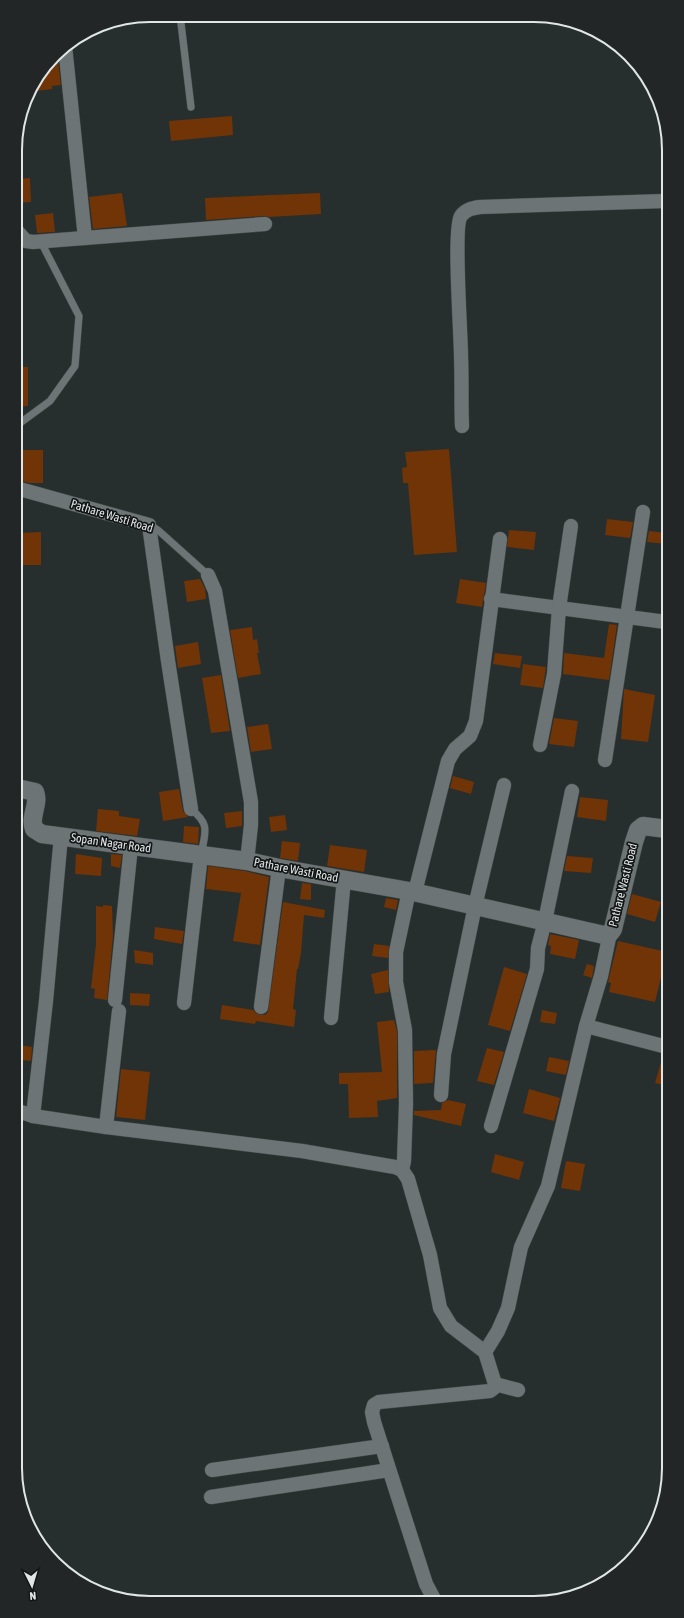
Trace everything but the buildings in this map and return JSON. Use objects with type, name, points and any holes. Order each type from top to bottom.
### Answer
[{"type":"street","points":[[66,54],[85,238]]},
{"type":"street","points":[[462,426],[458,260],[458,228],[460,216],[468,210],[480,206],[662,201]]},
{"type":"street","points":[[22,237],[26,241],[41,242],[265,224]]},
{"type":"street","name":"Pathare Wasti Road","points":[[22,490],[150,525]]},
{"type":"street","points":[[605,760],[643,512]]},
{"type":"street","points":[[150,525],[168,661],[192,809]]},
{"type":"street","points":[[540,745],[554,674],[559,608],[570,526]]},
{"type":"street","points":[[402,1170],[404,1161],[406,1104],[405,1030],[396,982],[396,952],[448,761],[452,753],[470,736],[473,730],[500,539]]},
{"type":"street","name":"Pathare Wasti Road","points":[[208,575],[213,583],[215,591],[251,802],[251,825],[247,861],[412,892],[604,935],[610,933],[638,830],[642,826],[662,828]]},
{"type":"street","points":[[491,599],[662,621]]},
{"type":"street","points":[[441,1095],[444,1054],[475,906],[504,785]]},
{"type":"street","name":"Sopan Nagar Road","points":[[22,789],[35,792],[37,797],[31,823],[34,830],[42,834],[247,861]]},
{"type":"street","points":[[491,1126],[537,969],[538,948],[572,791]]},
{"type":"street","points":[[33,1116],[46,1001],[60,836]]},
{"type":"street","points":[[106,1127],[132,846]]},
{"type":"street","points":[[184,1003],[201,855]]},
{"type":"street","points":[[261,1007],[279,868]]},
{"type":"street","points":[[331,1018],[344,880]]},
{"type":"street","points":[[485,1352],[498,1331],[508,1308],[521,1247],[548,1186],[586,1026],[602,976],[610,933]]},
{"type":"street","points":[[586,1026],[662,1046]]},
{"type":"street","points":[[22,1112],[33,1116],[106,1127],[302,1151],[395,1167],[402,1170],[408,1179],[430,1255],[440,1308],[451,1326],[485,1352],[495,1384],[494,1388],[490,1391],[379,1402],[374,1405],[372,1412],[389,1470],[426,1584],[432,1596]]},
{"type":"street","points":[[495,1384],[518,1390]]},
{"type":"street","points":[[212,1470],[382,1446]]},
{"type":"street","points":[[211,1497],[389,1470]]},
{"type":"lane","points":[[181,22],[191,107]]},
{"type":"lane","points":[[22,422],[50,401],[75,366],[79,316],[41,242]]},
{"type":"lane","name":"Pathare Wasti Road","points":[[150,525],[158,530],[208,575]]},
{"type":"lane","points":[[192,809],[201,817],[206,827],[201,855]]}]
